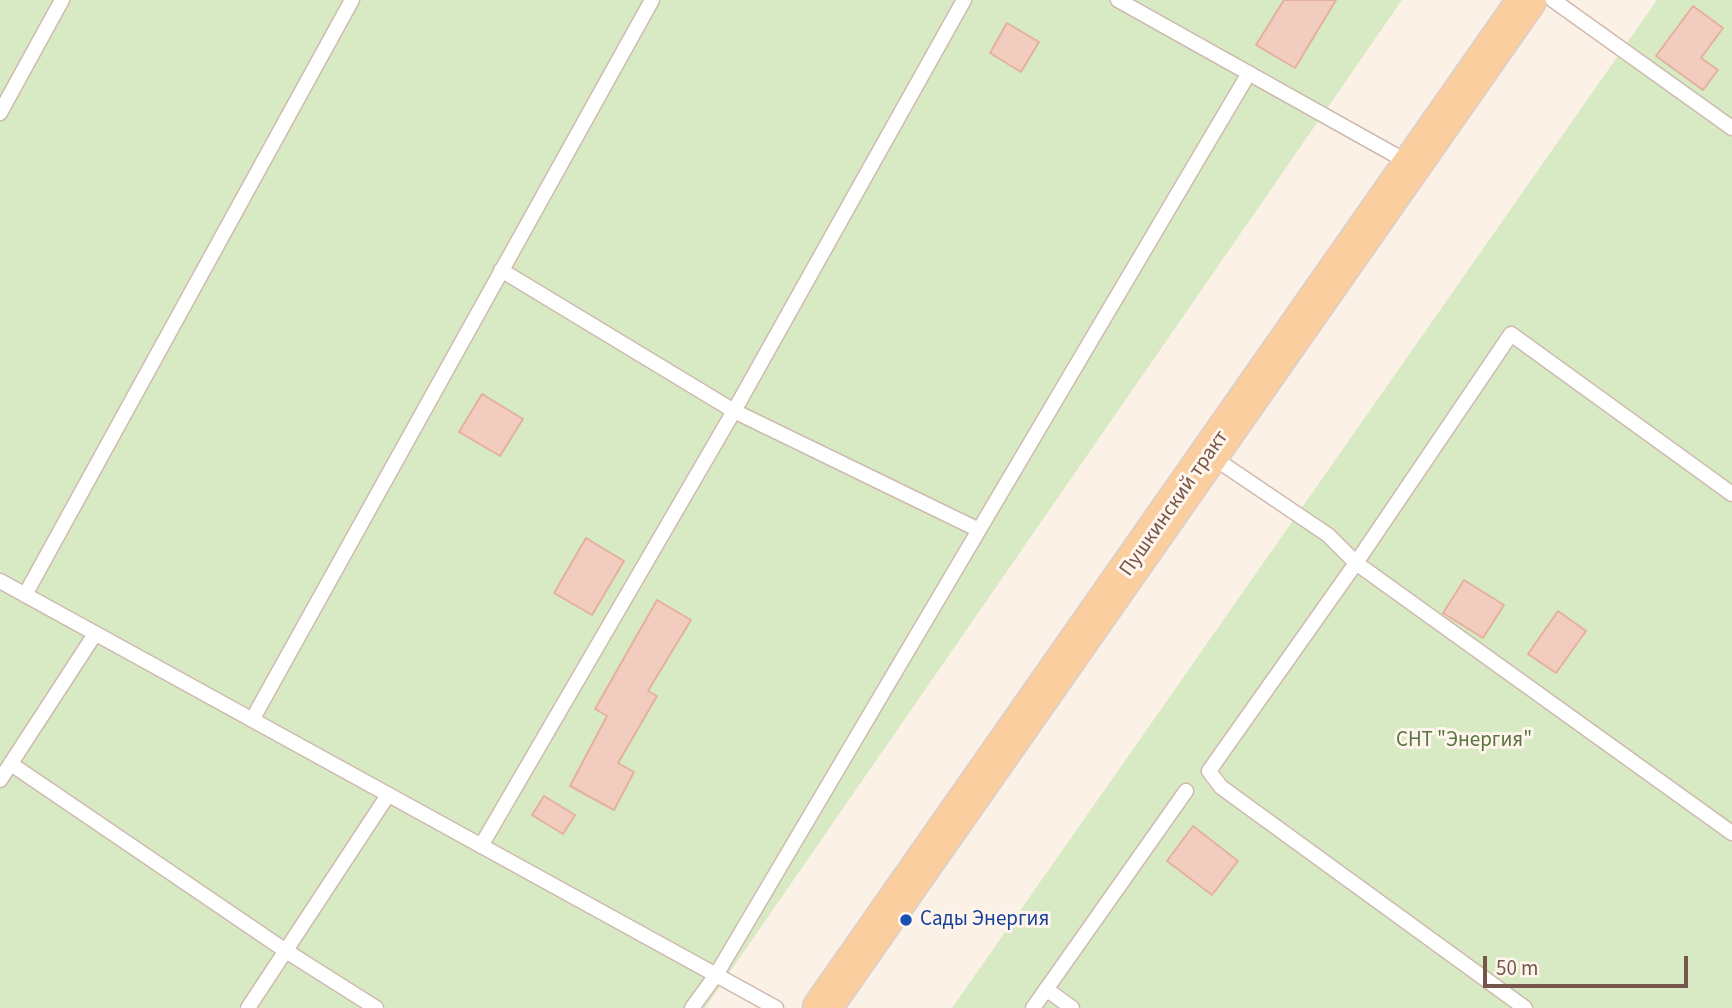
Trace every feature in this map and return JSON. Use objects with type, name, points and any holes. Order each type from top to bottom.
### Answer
[{"type":"main road","name":"Пушкинский тракт","points":[[822,1008],[1527,0]]},
{"type":"lane","points":[[0,113],[62,0]]},
{"type":"lane","points":[[25,595],[352,0]]},
{"type":"lane","points":[[252,720],[652,0]]},
{"type":"lane","points":[[481,846],[734,411],[964,0]]},
{"type":"lane","points":[[1118,0],[1412,165]]},
{"type":"lane","points":[[1553,0],[1732,128]]},
{"type":"lane","points":[[692,1008],[716,975],[1249,73]]},
{"type":"lane","points":[[501,270],[734,411],[979,530]]},
{"type":"lane","points":[[1525,1008],[1221,787],[1209,771],[1356,564],[1511,334],[1732,494]]},
{"type":"lane","points":[[1210,455],[1328,536],[1356,564],[1732,833]]},
{"type":"lane","points":[[0,581],[776,1008]]},
{"type":"lane","points":[[0,780],[95,634]]},
{"type":"lane","points":[[11,764],[286,951],[376,1008]]},
{"type":"lane","points":[[1033,1008],[1186,791]]},
{"type":"lane","points":[[248,1008],[388,795]]},
{"type":"lane","points":[[1046,989],[1072,1008]]},
{"type":"green space","points":[[0,0],[1402,0],[705,1008],[0,1008]]},
{"type":"green space","name":"СНТ \"Энергия\"","points":[[1657,0],[1732,0],[1732,1008],[952,1008]]},
{"type":"building","points":[[1284,0],[1336,0],[1295,68],[1256,45]]},
{"type":"building","points":[[1693,6],[1723,28],[1701,58],[1718,70],[1703,90],[1656,56]]},
{"type":"building","points":[[1007,23],[1039,42],[1021,72],[990,53]]},
{"type":"building","points":[[482,394],[523,419],[500,456],[459,432]]},
{"type":"building","points":[[586,538],[624,561],[592,615],[554,593]]},
{"type":"building","points":[[1464,580],[1504,605],[1483,638],[1443,613]]},
{"type":"building","points":[[657,600],[691,620],[648,691],[657,696],[618,763],[634,772],[614,810],[570,786],[607,716],[595,709]]},
{"type":"building","points":[[1558,611],[1586,631],[1556,673],[1528,654]]},
{"type":"building","points":[[544,796],[575,815],[563,834],[532,815]]},
{"type":"building","points":[[1193,826],[1238,861],[1212,895],[1167,861]]},
{"type":"place","name":"Сады Энергия","points":[[906,920]]}]
